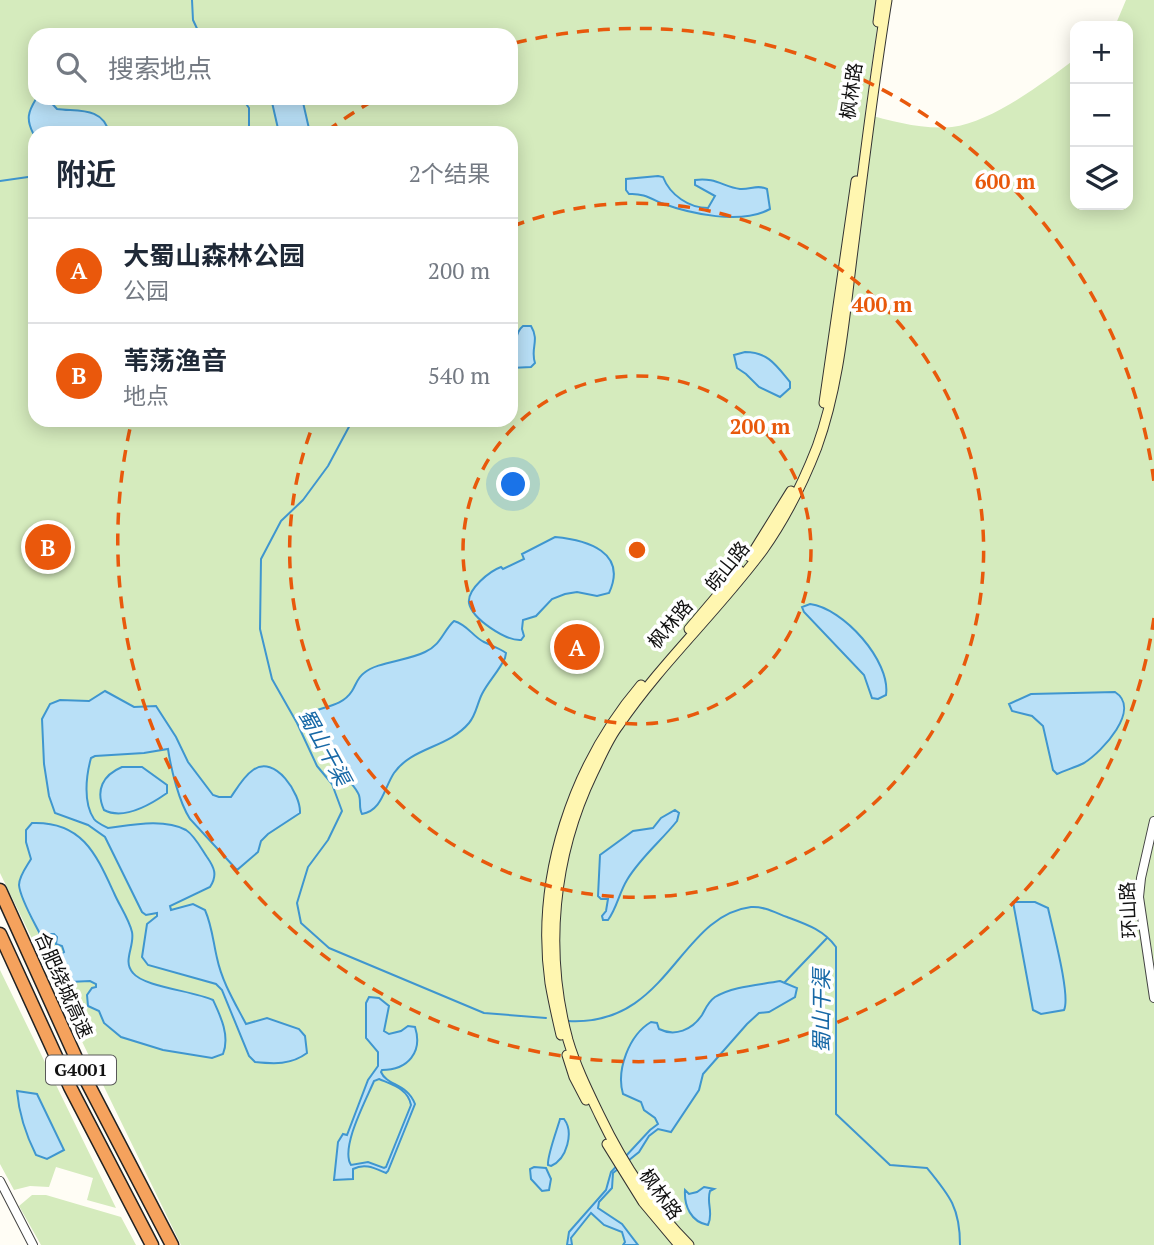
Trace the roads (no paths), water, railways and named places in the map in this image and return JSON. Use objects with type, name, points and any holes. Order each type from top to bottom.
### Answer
[{"type":"highway","name":"合肥绕城高速","points":[[0,890],[86,1080],[172,1245]]},
{"type":"highway","name":"合肥绕城高速","points":[[0,934],[69,1087],[152,1245]]},
{"type":"main road","name":"枫林路","points":[[679,1245],[643,1202],[574,1077],[561,1034],[550,981],[547,928],[557,849],[572,802],[611,723],[751,556],[790,494],[821,418],[829,379],[881,0]]},
{"type":"main road","name":"皖山路","points":[[617,1156],[581,1076],[568,1039],[563,1014],[555,943],[555,907],[563,855],[578,803],[612,735],[650,682],[764,549],[788,510],[816,447],[838,371],[876,64],[887,0]]},
{"type":"main road","name":"枫林路","points":[[629,1175],[690,1245]]},
{"type":"street","name":"环山路","points":[[1154,821],[1139,897],[1154,998]]},
{"type":"street","points":[[0,1181],[33,1245]]},
{"type":"water","points":[[33,105],[53,105],[57,109],[88,112],[101,118],[107,126],[30,126]]},
{"type":"water","points":[[273,105],[304,105],[308,126],[277,126]]},
{"type":"water","points":[[663,177],[670,189],[681,199],[694,206],[708,208],[715,196],[695,185],[695,180],[708,180],[740,189],[767,189],[770,209],[745,216],[716,216],[673,207],[642,195],[629,194],[626,190],[626,179]]},
{"type":"water","points":[[523,326],[531,326],[534,331],[535,363],[531,367],[518,368],[518,332]]},
{"type":"water","points":[[745,352],[760,354],[771,361],[790,382],[790,388],[780,397],[759,387],[737,368],[734,355]]},
{"type":"water","points":[[555,537],[591,545],[609,558],[613,567],[613,579],[609,593],[597,596],[577,592],[552,599],[536,616],[523,620],[524,636],[521,640],[507,637],[476,616],[471,609],[469,598],[480,581],[501,567],[503,569],[524,559],[522,554]]},
{"type":"water","points":[[810,604],[836,615],[862,638],[881,667],[886,681],[886,695],[878,699],[872,698],[864,675],[804,612],[802,607]]},
{"type":"water","points":[[454,621],[480,640],[506,653],[505,658],[484,690],[469,723],[451,738],[420,752],[402,764],[394,773],[378,804],[362,814],[358,793],[322,743],[314,711],[344,699],[360,677],[370,669],[430,649]]},
{"type":"water","points":[[105,691],[134,707],[156,706],[188,762],[213,795],[231,797],[247,775],[261,766],[270,767],[285,778],[296,796],[300,813],[268,834],[261,841],[258,852],[237,870],[190,819],[176,785],[168,749],[95,756],[91,758],[86,789],[88,805],[94,819],[108,828],[147,823],[168,824],[186,830],[195,838],[212,864],[214,879],[210,887],[170,906],[171,910],[193,904],[205,910],[222,975],[246,1024],[267,1018],[299,1029],[305,1036],[307,1053],[301,1057],[282,1063],[255,1062],[249,1056],[222,990],[216,984],[148,965],[142,957],[147,924],[157,913],[146,915],[142,912],[105,837],[88,825],[55,813],[49,796],[44,764],[42,719],[50,704],[60,700],[89,701]]},
{"type":"water","points":[[1115,692],[1122,699],[1124,709],[1122,719],[1109,740],[1084,763],[1057,774],[1053,770],[1043,726],[1032,716],[1012,711],[1009,704],[1031,694]]},
{"type":"water","points":[[122,767],[142,767],[167,785],[167,793],[128,812],[111,813],[104,810],[100,796],[102,784],[110,774]]},
{"type":"water","points":[[675,810],[679,813],[677,821],[632,872],[608,920],[603,920],[608,899],[598,896],[600,855],[633,831],[653,828],[661,818]]},
{"type":"water","points":[[32,823],[63,828],[85,843],[101,865],[131,927],[129,964],[133,973],[147,982],[213,1000],[225,1033],[223,1054],[212,1058],[163,1050],[121,1037],[104,1023],[99,1011],[88,1006],[87,995],[96,984],[90,981],[69,982],[57,956],[64,952],[62,946],[56,944],[57,937],[54,934],[40,934],[20,890],[20,878],[31,859],[26,830]]},
{"type":"water","points":[[1013,902],[1035,902],[1048,908],[1063,977],[1064,1010],[1041,1014],[1033,1010]]},
{"type":"water","points":[[780,981],[797,988],[795,997],[769,1012],[759,1013],[747,1024],[703,1074],[699,1090],[671,1132],[658,1129],[649,1136],[639,1152],[613,1173],[612,1188],[599,1202],[598,1208],[622,1224],[638,1245],[623,1245],[625,1242],[622,1232],[604,1225],[591,1213],[571,1238],[572,1245],[567,1245],[569,1232],[606,1190],[611,1172],[658,1124],[655,1118],[644,1110],[641,1102],[623,1094],[623,1064],[636,1035],[651,1022],[657,1023],[659,1029],[665,1031],[683,1031],[693,1025],[711,1001],[722,993]]},
{"type":"water","points":[[369,997],[379,998],[389,1006],[384,1031],[389,1034],[408,1026],[415,1027],[417,1044],[411,1058],[399,1067],[381,1072],[384,1077],[407,1092],[415,1104],[386,1173],[362,1166],[353,1169],[353,1179],[334,1180],[338,1142],[343,1134],[347,1135],[368,1080],[378,1066],[378,1052],[366,1038],[366,1003]],"holes":[[[379,1079],[403,1091],[411,1105],[386,1167],[368,1162],[351,1165],[351,1136],[374,1081]]]},
{"type":"water","points":[[17,1091],[37,1094],[64,1150],[47,1159],[36,1155],[23,1124]]},
{"type":"water","points":[[560,1119],[564,1119],[567,1124],[567,1145],[561,1158],[551,1166],[548,1165],[549,1156]]},
{"type":"water","points":[[546,1168],[551,1179],[549,1190],[542,1191],[531,1179],[530,1169]]},
{"type":"water","points":[[704,1187],[714,1189],[709,1195],[708,1225],[693,1217],[685,1196],[685,1190],[689,1194]]},
{"type":"waterway","name":"蜀山干渠","points":[[192,0],[193,20],[197,28]]},
{"type":"waterway","name":"蜀山干渠","points":[[247,105],[249,126]]},
{"type":"waterway","points":[[0,181],[28,177]]},
{"type":"waterway","name":"蜀山干渠","points":[[349,427],[328,466],[303,500],[281,521],[261,559],[260,629],[272,679],[317,766],[332,784],[342,811],[328,840],[308,867],[297,903],[301,923],[329,948],[484,1013],[546,1018]]},
{"type":"waterway","name":"蜀山干渠","points":[[568,1021],[602,1018],[629,1007],[651,990],[706,929],[726,915],[751,907],[761,908],[814,928],[836,947],[836,1114],[890,1165],[927,1168],[956,1212],[960,1245]]},
{"type":"waterway","points":[[785,982],[827,938]]},
{"type":"place","name":"苇荡渔音","points":[[48,547]]},
{"type":"place","name":"大蜀山森林公园","points":[[577,647]]}]
